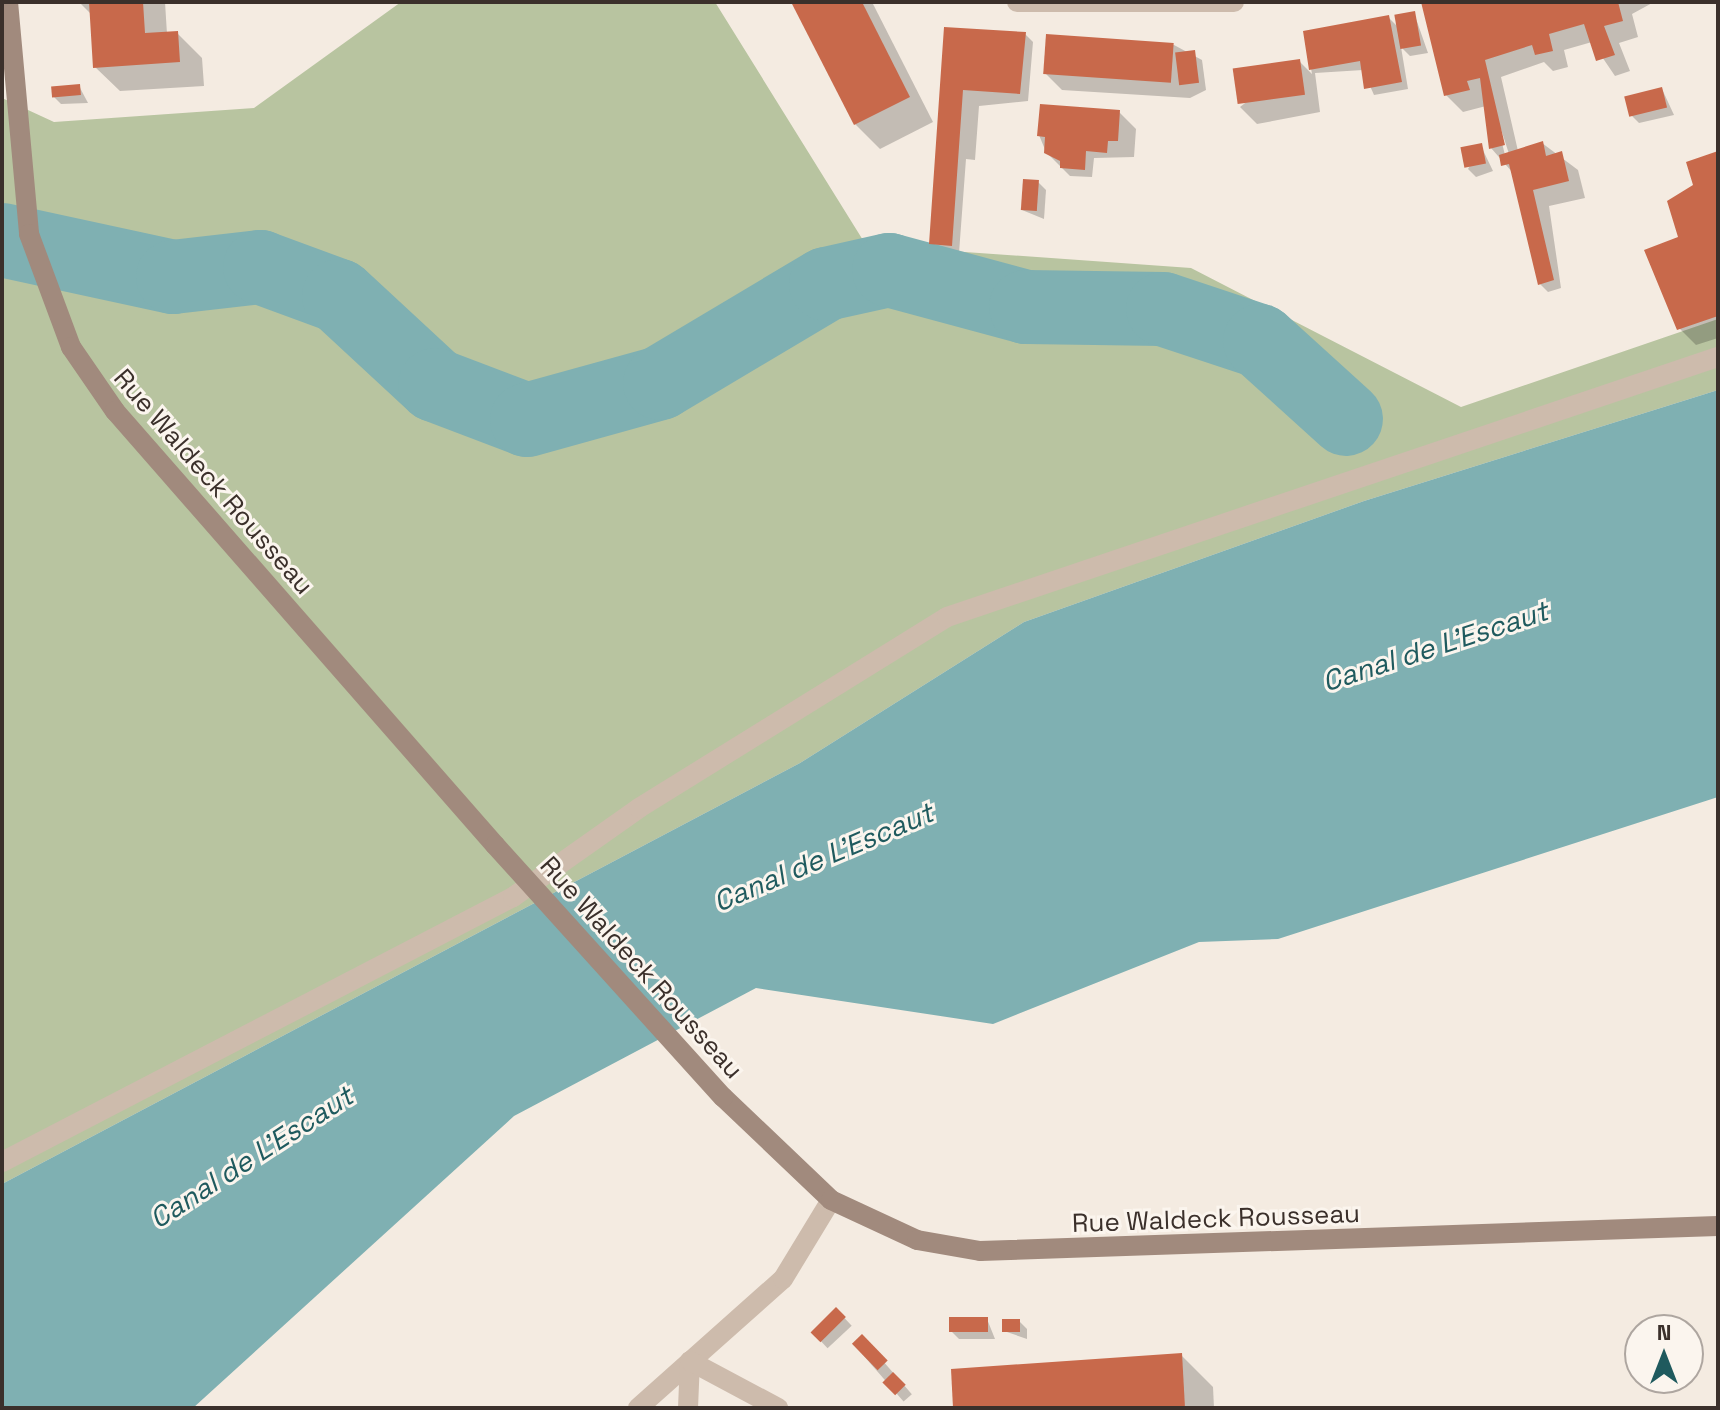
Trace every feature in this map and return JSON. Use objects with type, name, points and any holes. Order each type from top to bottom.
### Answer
[{"type":"street","name":"Rue Waldeck Rousseau","points":[[8,2],[24,201],[45,292],[115,411],[495,845],[723,1097],[831,1200],[917,1240],[1012,1253],[1718,1226]]},
{"type":"street","points":[[1017,2],[1234,2]]},
{"type":"street","points":[[2,1162],[513,897],[639,808],[947,617],[1718,357]]},
{"type":"street","points":[[638,1408],[783,1279],[831,1200]]},
{"type":"street","points":[[688,1408],[690,1361]]},
{"type":"street","points":[[690,1361],[778,1408]]},
{"type":"green space","points":[[401,2],[715,2],[866,245],[1191,268],[1461,407],[1718,319],[1718,390],[1364,501],[1024,622],[800,763],[2,1184],[2,98],[54,122],[254,108]]},
{"type":"water","name":"Canal de L'Escaut","points":[[1718,390],[1718,797],[1278,939],[1199,942],[993,1024],[756,988],[514,1116],[193,1408],[2,1408],[2,1184],[800,763],[1024,622],[1364,501]]},
{"type":"building","points":[[89,2],[143,2],[145,33],[178,31],[180,62],[93,68]]},
{"type":"building","points":[[791,2],[862,2],[910,97],[854,125]]},
{"type":"building","points":[[1421,2],[1618,2],[1623,21],[1604,26],[1615,55],[1596,61],[1584,24],[1549,34],[1553,51],[1535,55],[1532,45],[1485,60],[1505,145],[1489,149],[1480,78],[1467,81],[1470,90],[1444,96]]},
{"type":"building","points":[[1415,11],[1421,45],[1400,49],[1394,15]]},
{"type":"building","points":[[1389,15],[1402,82],[1364,89],[1360,61],[1309,70],[1303,31]]},
{"type":"building","points":[[944,27],[1026,32],[1020,94],[963,90],[952,246],[929,244]]},
{"type":"building","points":[[1046,34],[1174,43],[1171,83],[1043,74]]},
{"type":"building","points":[[1195,50],[1199,83],[1179,85],[1175,52]]},
{"type":"building","points":[[1300,59],[1305,95],[1238,104],[1233,68]]},
{"type":"building","points":[[80,84],[81,95],[52,97],[51,87]]},
{"type":"building","points":[[1662,87],[1667,107],[1629,117],[1624,96]]},
{"type":"building","points":[[1040,104],[1120,110],[1118,141],[1108,141],[1107,153],[1086,151],[1085,170],[1060,168],[1060,161],[1044,153],[1045,137],[1037,136]]},
{"type":"building","points":[[1543,141],[1546,156],[1562,151],[1569,181],[1533,190],[1554,280],[1538,285],[1509,164],[1501,166],[1499,155]]},
{"type":"building","points":[[1482,143],[1486,164],[1464,168],[1460,147]]},
{"type":"building","points":[[1718,151],[1718,316],[1677,330],[1644,250],[1678,237],[1667,201],[1693,185],[1686,162]]},
{"type":"building","points":[[1023,179],[1039,180],[1037,211],[1021,210]]},
{"type":"building","points":[[836,1307],[846,1317],[820,1342],[811,1332]]},
{"type":"building","points":[[949,1317],[988,1317],[988,1332],[949,1332]]},
{"type":"building","points":[[1002,1319],[1020,1319],[1020,1332],[1002,1332]]},
{"type":"building","points":[[862,1334],[888,1361],[878,1370],[852,1344]]},
{"type":"building","points":[[1182,1353],[1185,1408],[953,1408],[951,1369]]},
{"type":"building","points":[[893,1372],[906,1385],[895,1395],[882,1383]]},
{"type":"waterway","points":[[2,240],[173,277],[260,267],[339,296],[435,385],[527,420],[660,383],[826,284],[889,270],[1026,307],[1163,309],[1260,341],[1346,419]]}]
